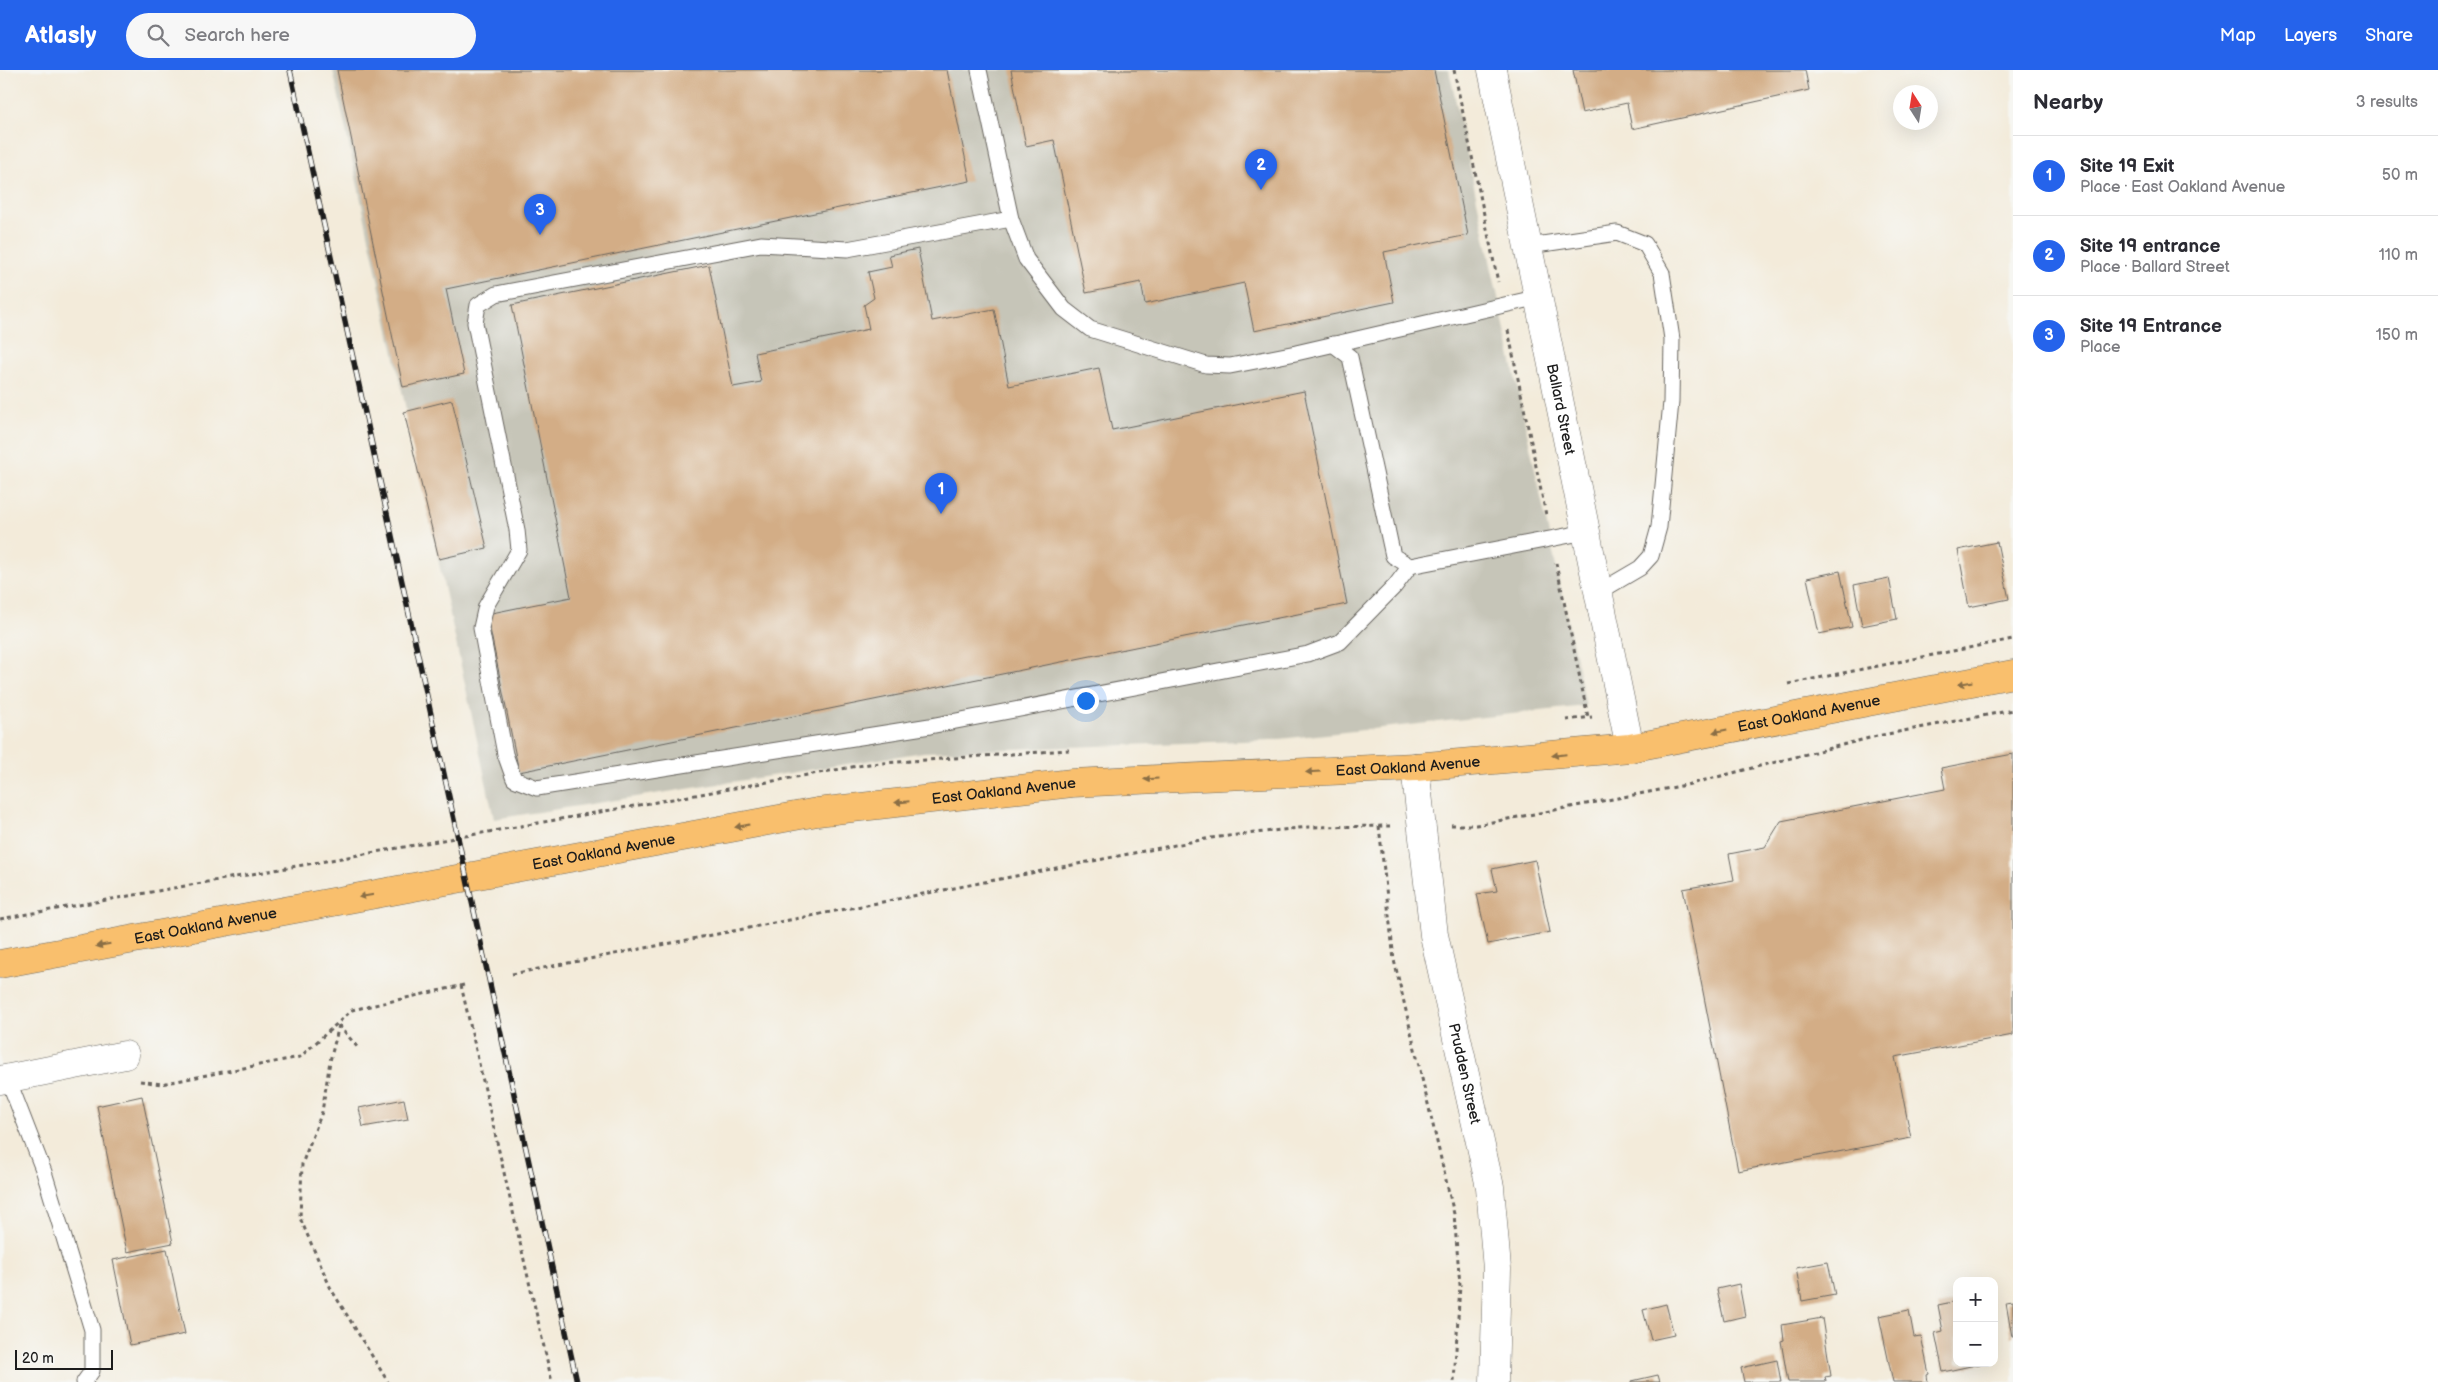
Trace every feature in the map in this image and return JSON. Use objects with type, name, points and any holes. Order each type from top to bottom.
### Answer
[{"type":"main road","name":"East Oakland Avenue","points":[[0,964],[817,812],[1072,783],[1415,767],[1630,748],[2013,674]]},
{"type":"street","name":"Ballard Street","points":[[1492,70],[1630,748]]},
{"type":"street","name":"Prudden Street","points":[[1415,767],[1434,934],[1490,1187],[1497,1269],[1494,1382]]},
{"type":"street","points":[[4,1080],[125,1055]]},
{"type":"lane","points":[[979,70],[1011,218],[1026,259],[1064,309],[1090,329],[1206,365],[1230,366],[1539,297]]},
{"type":"lane","points":[[1011,218],[847,249],[761,244],[496,294],[478,305],[475,323],[517,530],[519,550],[486,606],[481,628],[505,754],[514,778],[537,788],[930,726],[1308,654],[1340,642],[1396,586],[1410,566]]},
{"type":"lane","points":[[1529,246],[1617,233],[1645,244],[1662,273],[1672,339],[1672,366],[1671,402],[1660,527],[1651,556],[1640,568],[1598,592]]},
{"type":"lane","points":[[1333,344],[1350,357],[1393,556],[1410,566],[1586,532]]},
{"type":"lane","points":[[4,1080],[44,1172],[92,1330],[92,1371],[84,1382]]},
{"type":"path","points":[[1454,70],[1588,717]]},
{"type":"path","points":[[512,974],[1211,838],[1308,826],[1476,825],[1686,785],[1877,736],[2013,710]]},
{"type":"path","points":[[1380,826],[1394,960],[1454,1214],[1460,1286],[1454,1382]]},
{"type":"path","points":[[135,1081],[162,1084],[300,1057],[352,1010],[463,985],[552,1382]]},
{"type":"path","points":[[338,1024],[358,1048]]},
{"type":"path","points":[[338,1024],[322,1112],[302,1164],[300,1218],[331,1289],[388,1382]]},
{"type":"shaded area","points":[[333,70],[1449,70],[1586,706],[1270,740],[924,752],[494,819]]},
{"type":"building","points":[[337,70],[947,70],[970,181],[446,289],[464,374],[403,387]]},
{"type":"building","points":[[1011,70],[1434,70],[1468,235],[1384,252],[1394,302],[1254,331],[1244,283],[1145,304],[1141,282],[1086,293],[1054,140],[1026,146]]},
{"type":"building","points":[[1573,70],[1805,70],[1809,90],[1632,129],[1627,103],[1582,113]]},
{"type":"building","points":[[918,249],[932,321],[994,309],[1009,386],[1099,368],[1112,430],[1304,391],[1347,604],[519,772],[487,614],[571,597],[512,305],[709,265],[733,387],[761,382],[755,353],[869,329],[864,305],[874,298],[868,272],[892,267],[889,255]]},
{"type":"building","points":[[452,400],[487,548],[439,559],[404,412]]},
{"type":"building","points":[[1997,542],[2009,599],[1969,607],[1958,550]]},
{"type":"building","points":[[1840,571],[1852,627],[1819,634],[1807,578]]},
{"type":"building","points":[[1889,578],[1897,619],[1862,626],[1854,585]]},
{"type":"building","points":[[2013,754],[2013,1035],[1895,1057],[1911,1138],[1738,1171],[1683,889],[1734,880],[1729,854],[1765,847],[1781,821],[1945,789],[1941,768]]},
{"type":"building","points":[[1535,860],[1550,932],[1488,944],[1477,894],[1497,891],[1492,869]]},
{"type":"building","points":[[142,1096],[173,1243],[127,1252],[97,1106]]},
{"type":"building","points":[[404,1099],[408,1119],[363,1127],[359,1108]]},
{"type":"building","points":[[167,1249],[185,1334],[130,1345],[113,1260]]},
{"type":"building","points":[[1828,1262],[1835,1295],[1802,1301],[1796,1268]]},
{"type":"building","points":[[1739,1284],[1745,1316],[1724,1321],[1717,1289]]},
{"type":"building","points":[[2013,1301],[2013,1337],[2012,1337],[2006,1302]]},
{"type":"building","points":[[1953,1302],[1953,1367],[1966,1367],[1943,1372],[1935,1333],[1943,1331],[1938,1305]]},
{"type":"building","points":[[1666,1304],[1674,1335],[1651,1340],[1643,1310]]},
{"type":"building","points":[[1909,1310],[1914,1337],[1921,1336],[1929,1374],[1927,1375],[1928,1382],[1893,1382],[1879,1316]]},
{"type":"building","points":[[1822,1318],[1831,1376],[1825,1377],[1826,1382],[1788,1382],[1781,1341],[1784,1340],[1782,1325]]},
{"type":"building","points":[[1777,1360],[1781,1382],[1744,1382],[1741,1368]]},
{"type":"building","points":[[1658,1375],[1660,1382],[1632,1382],[1632,1381]]},
{"type":"railway","points":[[290,70],[577,1382]]},
{"type":"place","name":"Site 19 entrance","points":[[1261,190]]},
{"type":"place","name":"Site 19 Entrance","points":[[540,235]]},
{"type":"place","name":"Site 19 Exit","points":[[941,514]]}]
